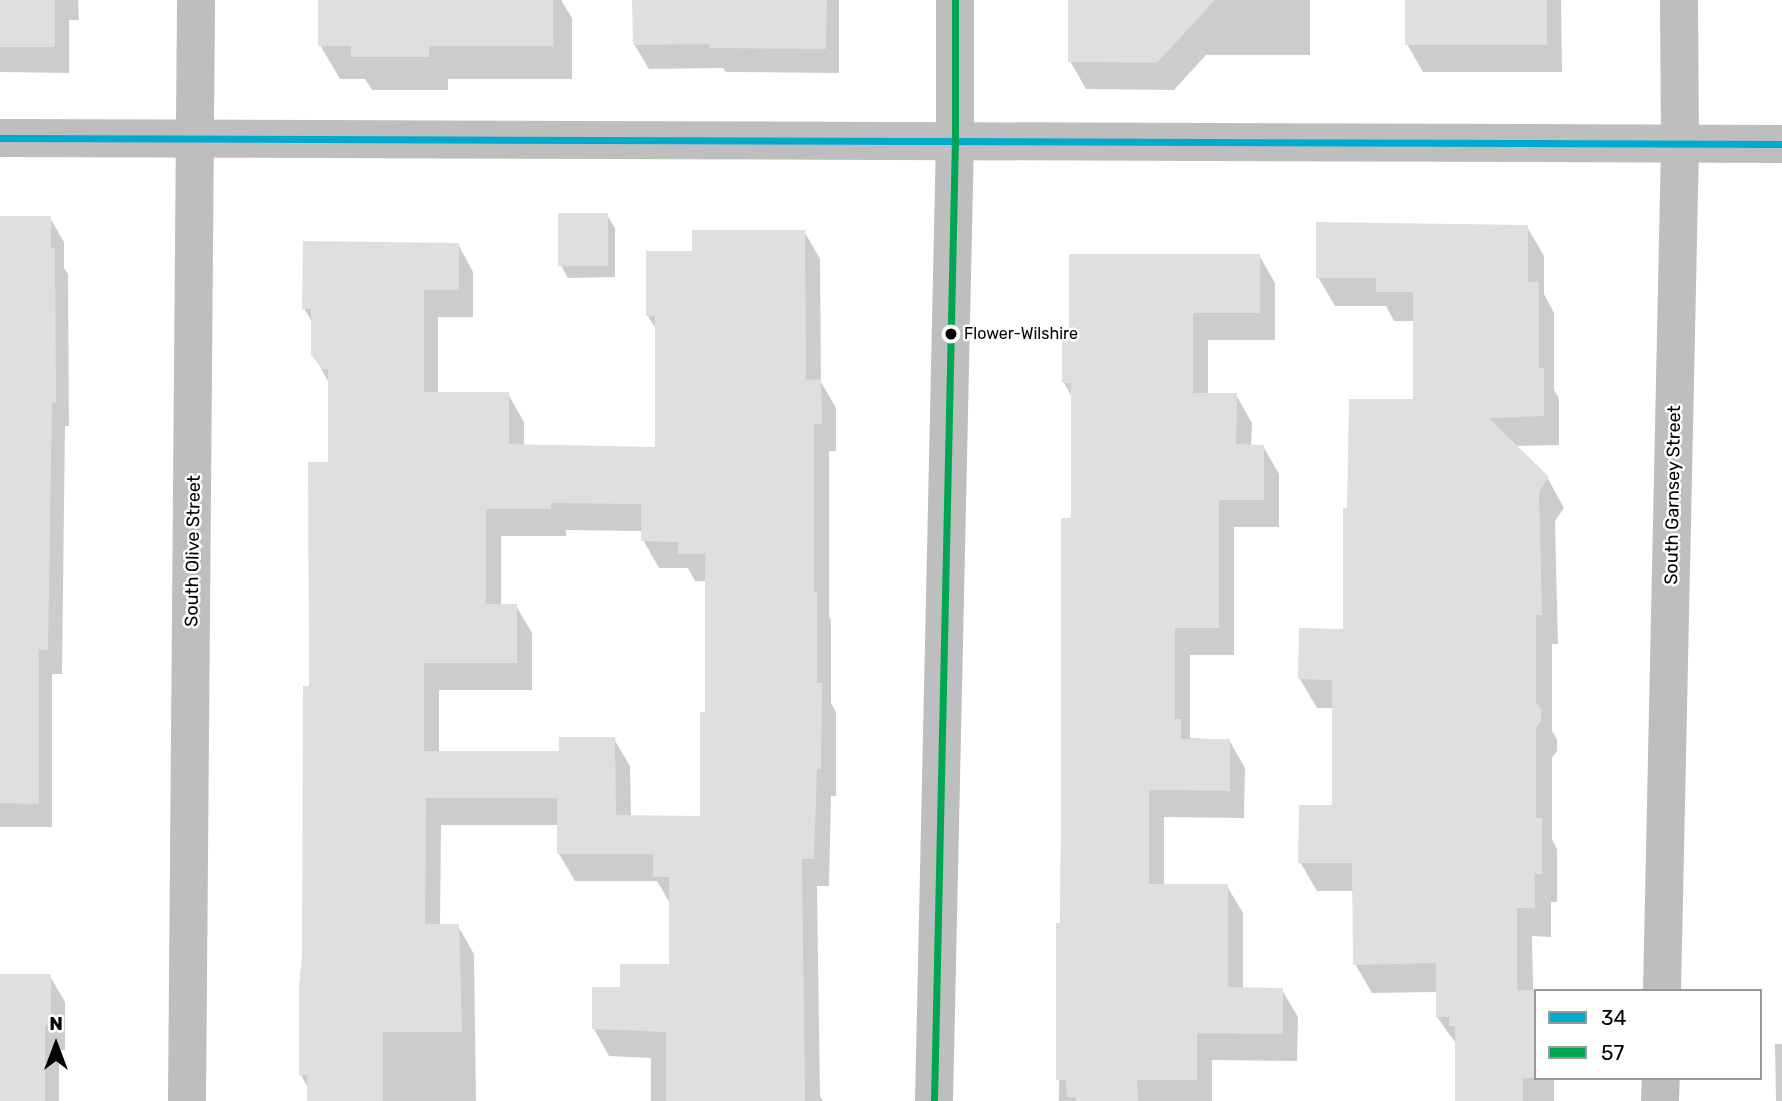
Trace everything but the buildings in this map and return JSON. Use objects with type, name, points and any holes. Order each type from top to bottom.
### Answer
[{"type":"street","name":"South Olive Street","points":[[187,1101],[197,139],[196,0]]},
{"type":"street","points":[[934,1101],[955,141],[955,0]]},
{"type":"street","name":"South Garnsey Street","points":[[1662,989],[1680,144],[1679,0]]},
{"type":"street","points":[[0,138],[1782,144]]},
{"type":"street","points":[[1660,1101],[1661,1080]]},
{"type":"transit line","name":"57","points":[[934,1101],[955,141],[955,0]]},
{"type":"transit line","name":"34","points":[[0,138],[1782,144]]},
{"type":"place","name":"Flower-Wilshire","points":[[951,334]]}]
